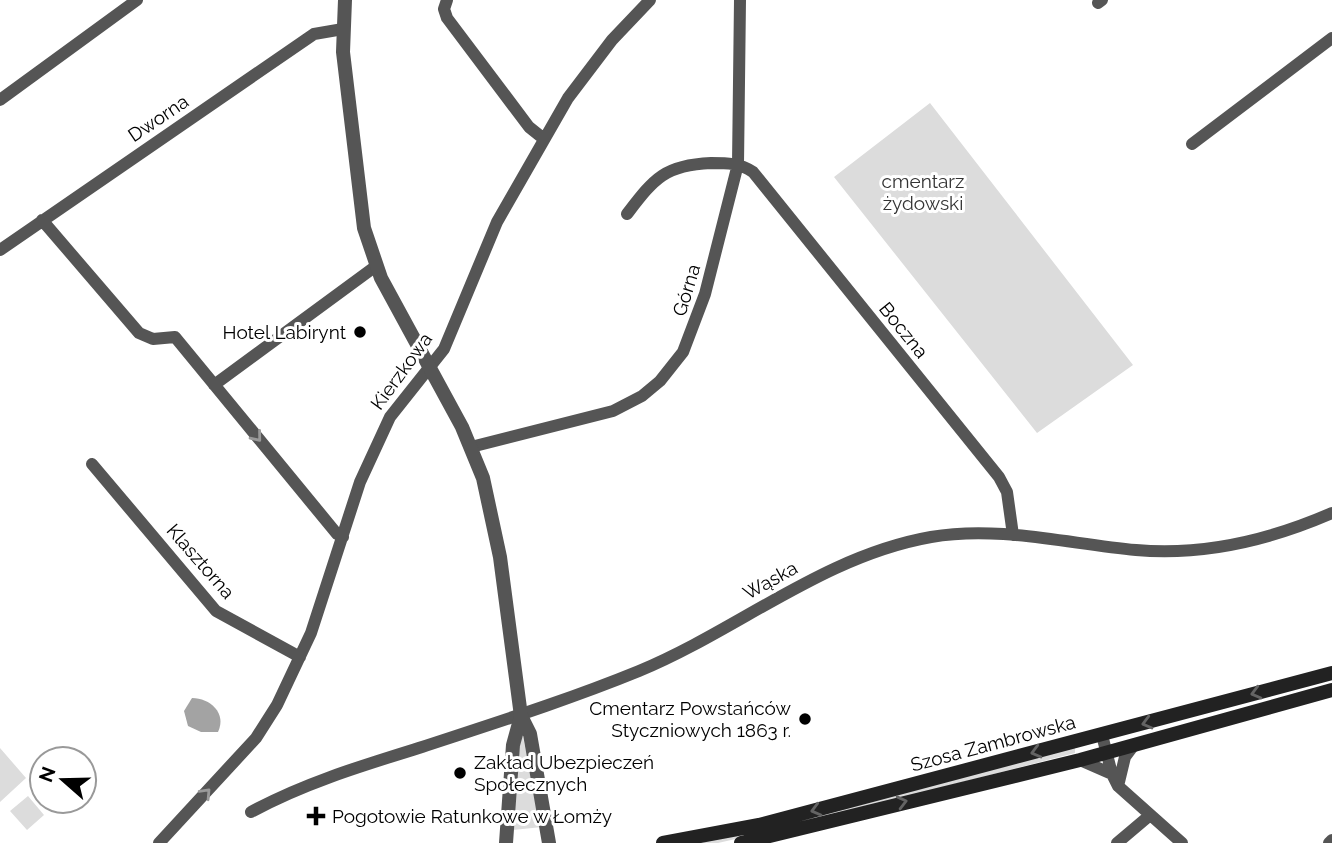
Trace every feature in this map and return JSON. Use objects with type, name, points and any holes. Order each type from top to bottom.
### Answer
[{"type":"main road","name":"Szosa Zambrowska","points":[[663,843],[759,825],[1332,673]]},
{"type":"main road","name":"Szosa Zambrowska","points":[[741,843],[1080,760],[1332,690]]},
{"type":"main road","points":[[1225,702],[1232,707],[1230,719]]},
{"type":"street","points":[[0,100],[137,0]]},
{"type":"street","points":[[345,0],[343,29],[349,120],[362,216],[376,267],[471,447],[493,515],[520,716],[513,745],[506,843]]},
{"type":"street","points":[[447,0],[444,9],[447,18],[529,127],[544,139]]},
{"type":"street","name":"Kierzkowa","points":[[159,843],[256,738],[277,705],[327,591],[360,482],[390,417],[430,369],[456,325],[497,222],[583,76],[650,0]]},
{"type":"street","name":"Górna","points":[[471,447],[603,415],[642,396],[666,376],[683,352],[697,323],[738,164],[740,0]]},
{"type":"street","name":"Dworna","points":[[0,250],[314,34],[343,29]]},
{"type":"street","points":[[1192,144],[1332,38]]},
{"type":"street","points":[[626,214],[654,181],[673,167],[692,164],[738,164]]},
{"type":"street","name":"Boczna","points":[[738,164],[758,176],[779,207],[999,477],[1007,492],[1013,535]]},
{"type":"street","points":[[42,220],[139,333],[153,339],[175,337],[337,534],[343,537]]},
{"type":"street","points":[[214,385],[376,267]]},
{"type":"street","name":"Klasztorna","points":[[92,464],[216,611],[300,657]]},
{"type":"street","name":"Wąska","points":[[251,812],[330,778],[520,716],[652,665],[802,584],[897,545],[938,536],[1013,535],[1136,550],[1192,551],[1275,535],[1332,513]]},
{"type":"street","points":[[520,716],[530,734],[552,841]]},
{"type":"street","points":[[1102,734],[1105,753],[1118,786],[1182,843]]},
{"type":"street","points":[[1118,786],[1125,757],[1134,745]]},
{"type":"street","points":[[1080,760],[1112,774]]},
{"type":"street","points":[[1117,843],[1149,816]]},
{"type":"green space","name":"cmentarz żydowski","points":[[930,103],[1133,365],[1037,433],[834,177]]},
{"type":"green space","points":[[521,728],[542,827],[513,830]]},
{"type":"green space","points":[[1075,747],[1075,753],[775,830],[718,843],[701,843]]},
{"type":"green space","points":[[0,748],[26,778],[0,802]]},
{"type":"green space","points":[[28,796],[28,815],[44,815],[27,830],[10,811]]},
{"type":"shaded area","points":[[192,698],[205,701],[215,708],[220,719],[218,732],[201,732],[188,726],[184,711]]},
{"type":"place","name":"Hotel Labirynt","points":[[360,332]]},
{"type":"place","name":"Cmentarz Powstańców Styczniowych 1863 r.","points":[[805,719]]},
{"type":"place","name":"Zakład Ubezpieczeń Społecznych","points":[[460,773]]},
{"type":"place","name":"Pogotowie Ratunkowe w Łomży","points":[[316,816]]}]
